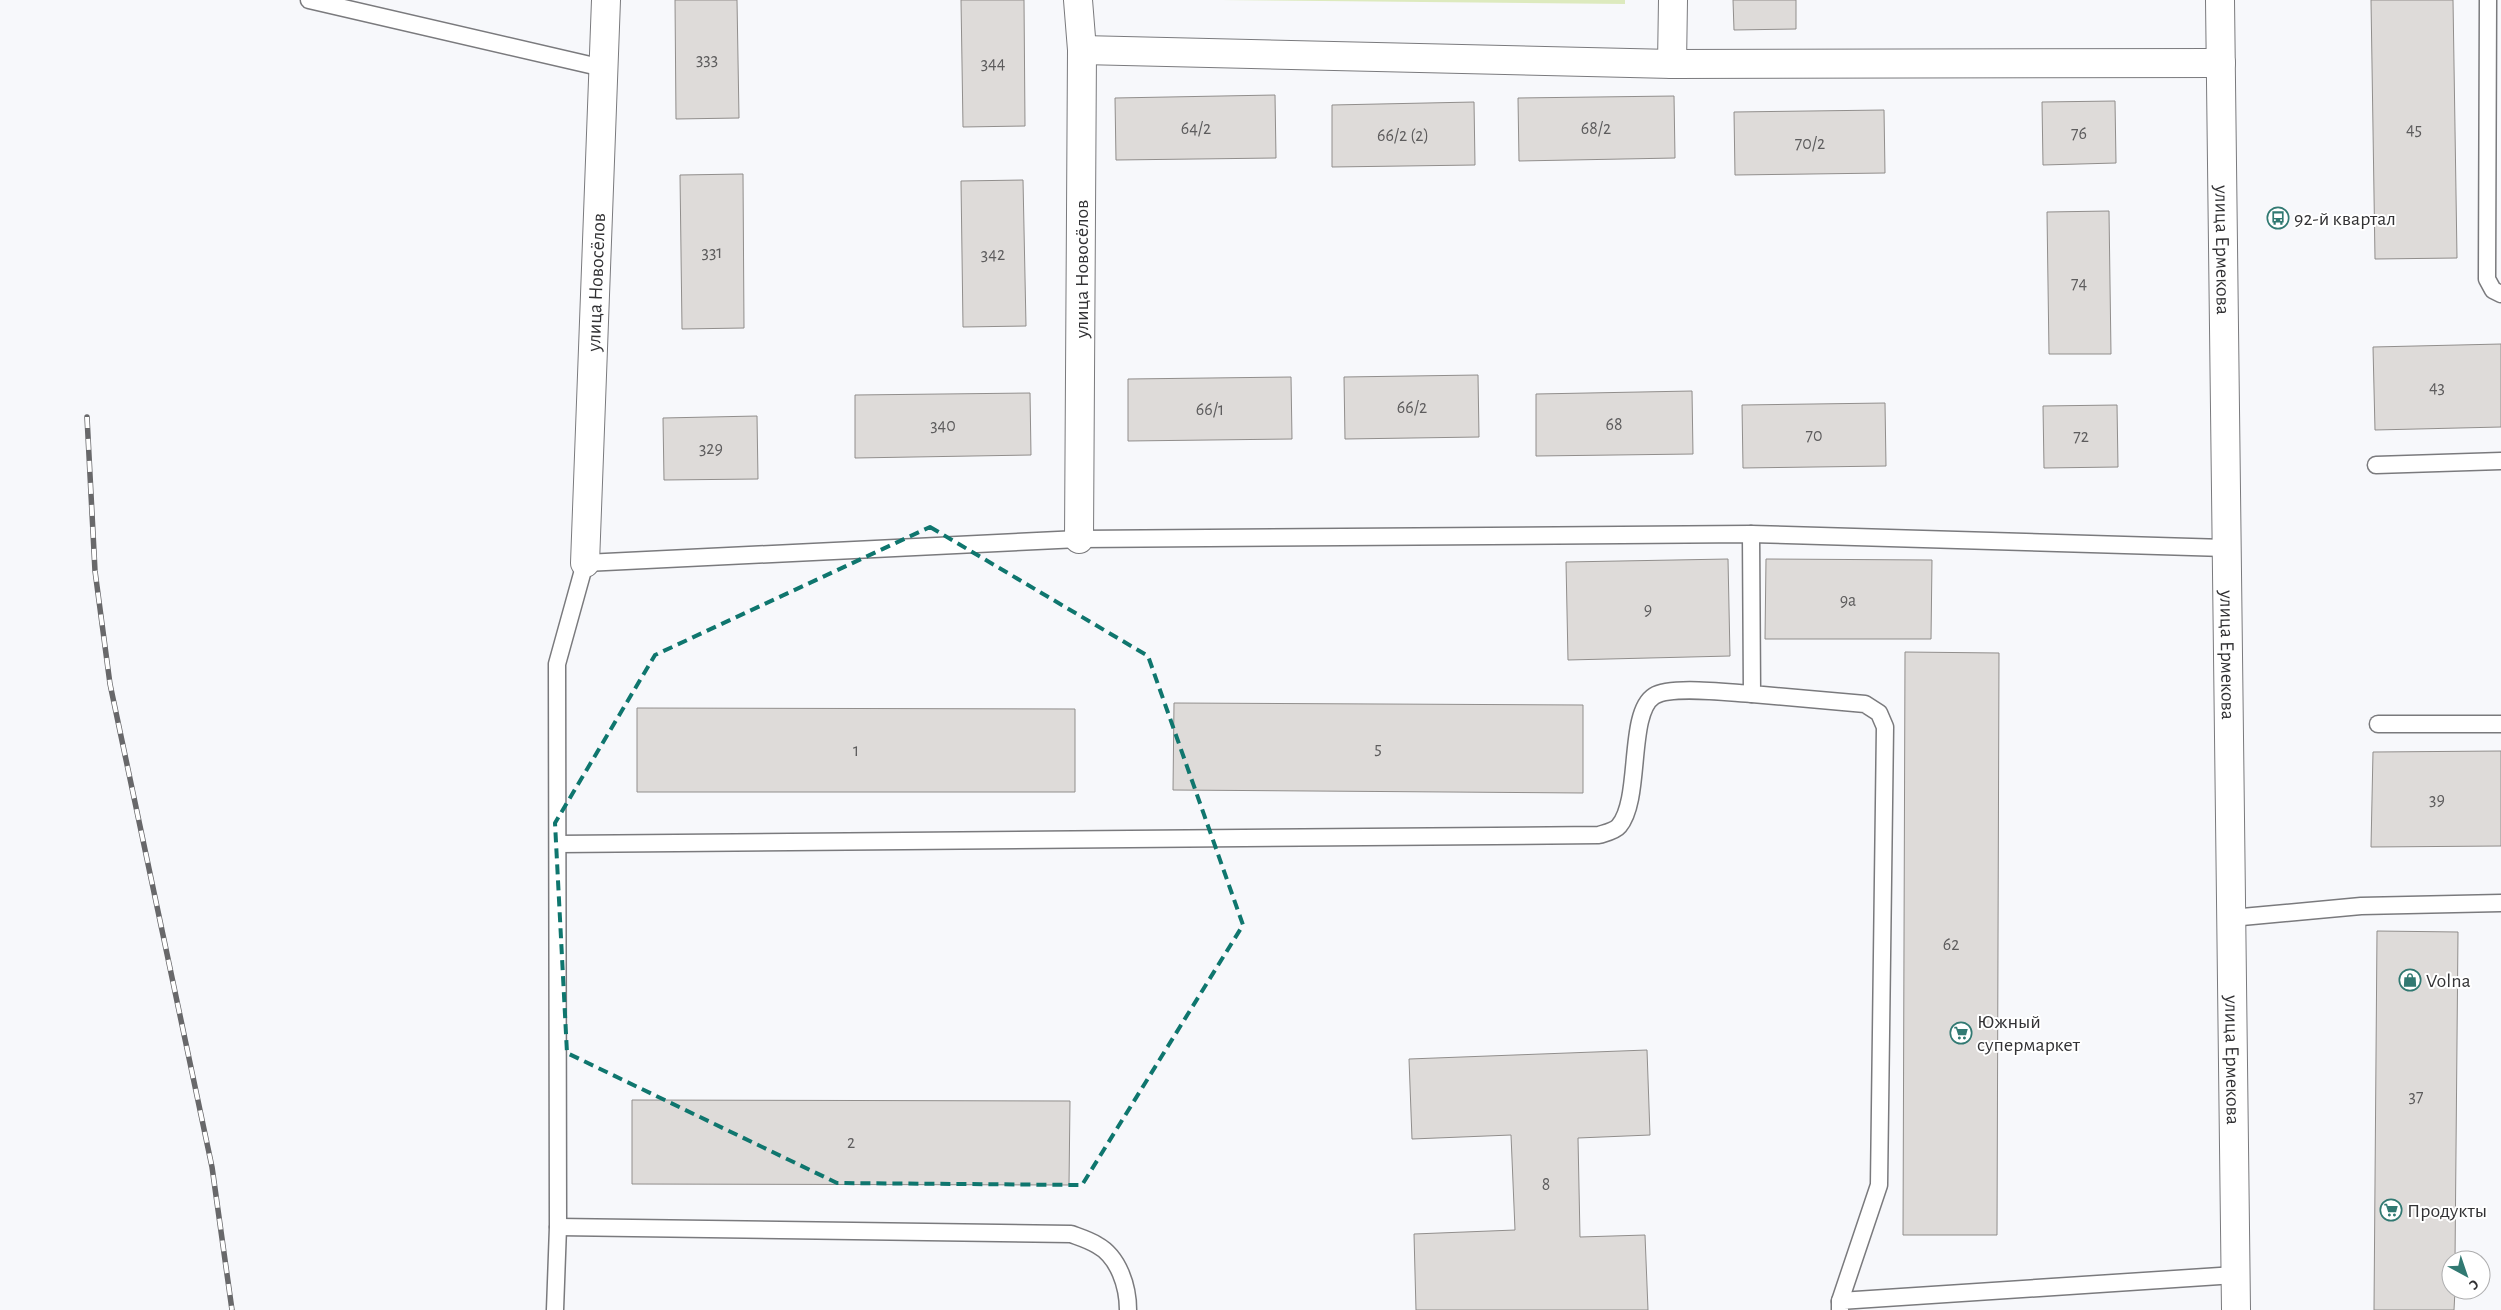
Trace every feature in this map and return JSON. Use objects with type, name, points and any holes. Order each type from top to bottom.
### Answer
[{"type":"street","name":"улица Новосёлов","points":[[585,563],[606,0]]},
{"type":"street","name":"улица Новосёлов","points":[[1078,0],[1082,50],[1079,539]]},
{"type":"street","points":[[1672,64],[1673,0]]},
{"type":"street","name":"улица Ермекова","points":[[2220,0],[2225,548],[2236,1310]]},
{"type":"street","points":[[1082,50],[1672,64],[2221,63]]},
{"type":"lane","points":[[309,0],[603,68]]},
{"type":"lane","points":[[2488,0],[2487,279],[2493,290],[2501,294]]},
{"type":"lane","points":[[2376,465],[2501,461]]},
{"type":"lane","points":[[1751,534],[1752,694]]},
{"type":"lane","points":[[555,1310],[558,1227],[557,664],[585,563],[1079,539],[1751,534],[2225,548]]},
{"type":"lane","points":[[558,844],[1599,835],[1618,827],[1627,813],[1642,713],[1654,696],[1672,690],[1752,694],[1865,704],[1879,713],[1884,727],[1879,1184],[1840,1306],[2235,1275]]},
{"type":"lane","points":[[2378,724],[2501,724]]},
{"type":"lane","points":[[2231,918],[2361,906],[2501,903]]},
{"type":"lane","points":[[558,1227],[1071,1234],[1098,1245],[1118,1267],[1128,1293],[1128,1310]]},
{"type":"highlighted area","points":[[930,527],[1148,656],[1243,925],[1082,1185],[837,1183],[567,1053],[555,823],[655,655]]},
{"type":"green space","points":[[1221,0],[1625,0],[1625,4]]},
{"type":"building","points":[[675,0],[737,0],[739,118],[676,119]]},
{"type":"building","points":[[961,0],[1024,0],[1025,126],[963,127]]},
{"type":"building","points":[[1733,0],[1796,0],[1796,29],[1734,30]]},
{"type":"building","points":[[2371,0],[2453,0],[2457,258],[2375,259]]},
{"type":"building","points":[[1275,95],[1276,158],[1116,160],[1115,98]]},
{"type":"building","points":[[1674,96],[1675,158],[1519,161],[1518,98]]},
{"type":"building","points":[[2115,101],[2116,163],[2043,165],[2042,102]]},
{"type":"building","points":[[1474,102],[1475,165],[1332,167],[1332,105]]},
{"type":"building","points":[[1884,110],[1885,173],[1735,175],[1734,112]]},
{"type":"building","points":[[743,174],[744,328],[682,329],[680,175]]},
{"type":"building","points":[[1023,180],[1026,326],[963,327],[961,181]]},
{"type":"building","points":[[2109,211],[2111,354],[2049,354],[2047,212]]},
{"type":"building","points":[[2501,344],[2501,427],[2375,430],[2373,347]]},
{"type":"building","points":[[1478,375],[1479,437],[1345,439],[1344,377]]},
{"type":"building","points":[[1291,377],[1292,439],[1128,441],[1128,379]]},
{"type":"building","points":[[1692,391],[1693,454],[1536,456],[1536,394]]},
{"type":"building","points":[[1030,393],[1031,455],[855,458],[855,395]]},
{"type":"building","points":[[1885,403],[1886,466],[1743,468],[1742,405]]},
{"type":"building","points":[[2117,405],[2118,467],[2044,468],[2043,406]]},
{"type":"building","points":[[757,416],[758,479],[664,480],[663,418]]},
{"type":"building","points":[[1728,559],[1730,656],[1568,660],[1566,562]]},
{"type":"building","points":[[1766,559],[1932,560],[1931,639],[1765,639]]},
{"type":"building","points":[[1905,652],[1999,653],[1997,1235],[1903,1235]]},
{"type":"building","points":[[1174,703],[1583,705],[1583,793],[1173,790]]},
{"type":"building","points":[[637,708],[1075,709],[1075,792],[637,792]]},
{"type":"building","points":[[2501,751],[2501,846],[2371,847],[2373,752]]},
{"type":"building","points":[[2377,931],[2458,932],[2455,1250],[2441,1250],[2441,1300],[2454,1300],[2454,1310],[2374,1310]]},
{"type":"building","points":[[1647,1050],[1650,1135],[1578,1138],[1580,1237],[1645,1235],[1648,1310],[1416,1310],[1414,1234],[1515,1230],[1511,1135],[1412,1139],[1409,1059]]},
{"type":"building","points":[[632,1100],[1070,1101],[1069,1185],[632,1184]]},
{"type":"railway","points":[[87,417],[95,571],[110,684],[212,1167],[232,1310]]},
{"type":"place","name":"92-й квартал","points":[[2278,218]]},
{"type":"place","name":"Volna","points":[[2410,980]]},
{"type":"place","name":"Южный супермаркет","points":[[1961,1033]]},
{"type":"place","name":"Продукты","points":[[2391,1210]]}]
